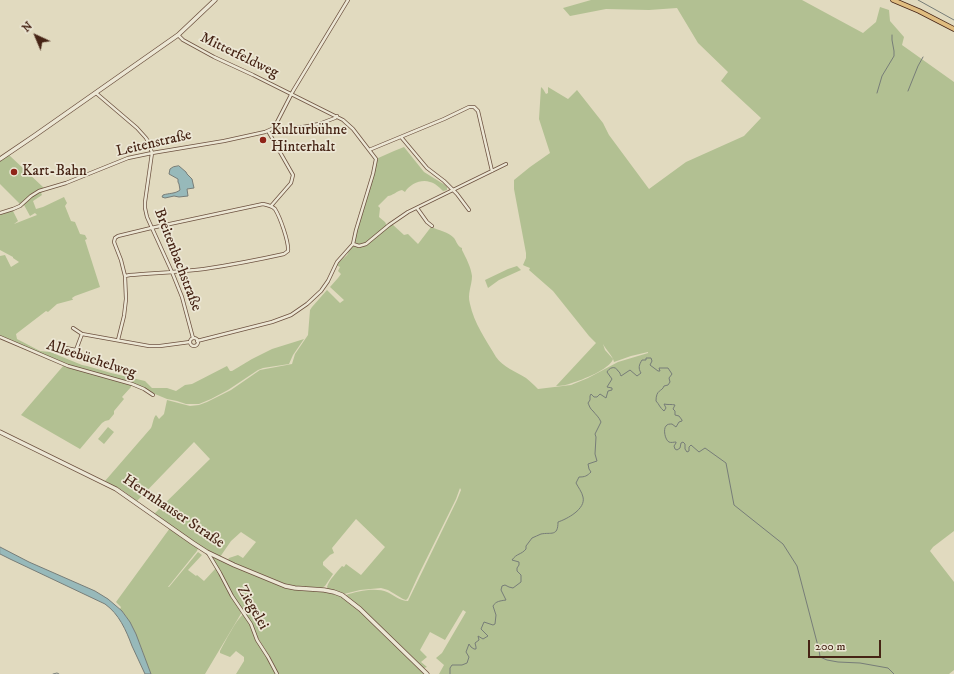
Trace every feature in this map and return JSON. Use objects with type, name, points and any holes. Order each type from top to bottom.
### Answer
[{"type":"main road","points":[[894,0],[919,11],[954,30]]},
{"type":"street","points":[[0,158],[178,35],[215,0]]},
{"type":"street","points":[[274,128],[292,94],[348,0]]},
{"type":"street","name":"Mitterfeldweg","points":[[178,35],[183,40],[214,57],[253,74],[292,94]]},
{"type":"street","points":[[96,93],[137,128],[149,143],[152,153]]},
{"type":"street","points":[[190,342],[190,344],[194,346],[197,344],[197,341],[272,322],[297,312],[320,291],[331,275],[337,262],[353,244],[376,159],[353,129],[343,120],[292,94]]},
{"type":"street","points":[[369,150],[444,120],[469,107],[474,107],[478,111],[492,171]]},
{"type":"street","name":"Leitenstraße","points":[[0,213],[23,204],[34,193],[66,183],[128,158],[224,141],[268,131],[274,128],[278,130],[319,124],[337,116]]},
{"type":"street","points":[[268,131],[293,175],[291,183],[271,206]]},
{"type":"street","points":[[401,137],[427,168],[444,181],[470,210]]},
{"type":"street","name":"Breitenbachstraße","points":[[152,153],[145,208],[151,228],[182,297],[193,338]]},
{"type":"street","points":[[353,244],[359,246],[368,242],[408,212],[506,164]]},
{"type":"street","points":[[118,340],[124,316],[126,299],[125,276],[114,242],[115,238],[118,236],[263,204],[271,206],[279,217],[288,246],[288,251],[284,254],[250,261],[205,269],[130,274],[125,276]]},
{"type":"street","points":[[417,208],[427,222],[432,226]]},
{"type":"street","points":[[73,328],[82,334],[155,346],[190,342],[193,338],[197,341]]},
{"type":"street","points":[[66,348],[77,351],[82,334]]},
{"type":"street","name":"Alleebüchelweg","points":[[0,337],[68,366],[132,384],[153,395]]},
{"type":"street","name":"Herrnhauser Straße","points":[[0,432],[116,489],[207,552],[247,571],[285,586],[324,590],[342,595],[357,606],[427,674]]},
{"type":"street","name":"Ziegelei","points":[[207,552],[232,596],[251,624],[257,640],[277,674]]},
{"type":"green space","points":[[591,0],[802,0],[863,33],[876,22],[880,7],[889,10],[890,21],[904,37],[902,45],[954,82],[954,531],[930,551],[954,582],[954,670],[949,674],[439,674],[444,665],[436,658],[442,653],[466,612],[463,610],[445,640],[430,632],[420,650],[427,657],[421,662],[427,667],[424,668],[346,595],[361,591],[378,590],[387,592],[400,599],[408,601],[457,500],[461,490],[460,488],[406,600],[388,590],[381,588],[360,590],[344,594],[328,589],[327,587],[329,582],[342,566],[344,567],[346,564],[361,575],[385,547],[356,519],[332,548],[334,553],[323,562],[323,565],[333,574],[322,588],[290,586],[229,561],[229,558],[238,555],[243,558],[256,542],[241,532],[231,541],[220,557],[194,542],[154,514],[210,459],[194,442],[137,501],[122,490],[105,481],[151,428],[156,415],[159,419],[164,414],[167,400],[190,406],[199,405],[231,390],[260,370],[292,364],[295,354],[308,335],[310,310],[312,307],[327,290],[340,303],[344,300],[330,287],[341,274],[338,271],[340,267],[336,265],[347,255],[353,244],[376,159],[404,147],[424,172],[445,185],[447,190],[443,191],[435,184],[427,181],[416,183],[405,192],[402,190],[388,196],[378,206],[380,208],[379,217],[387,226],[392,224],[404,235],[408,234],[418,244],[431,227],[454,238],[458,245],[462,248],[472,276],[469,300],[474,318],[496,357],[502,364],[526,378],[538,389],[571,385],[588,378],[618,362],[648,353],[631,356],[614,362],[613,360],[607,367],[595,374],[566,385],[556,386],[596,343],[553,291],[529,270],[530,268],[523,265],[526,258],[526,253],[514,189],[514,180],[550,153],[539,119],[541,87],[546,94],[548,93],[548,87],[568,99],[577,90],[603,123],[609,135],[649,189],[686,162],[744,136],[761,118],[721,81],[728,72],[698,43],[677,8],[649,10],[606,9],[570,16],[563,8]],"holes":[[[603,344],[612,358],[605,350]]]},
{"type":"green space","name":"Kart-Bahn","points":[[9,155],[44,188],[34,192],[20,204],[0,184],[0,160]]},
{"type":"green space","points":[[50,188],[41,193],[42,195],[33,201],[36,209],[64,197],[67,203],[65,206],[71,221],[75,222],[80,234],[85,235],[87,239],[85,240],[100,287],[75,296],[72,298],[73,300],[57,304],[16,334],[17,339],[40,351],[50,352],[82,365],[145,381],[152,388],[167,388],[176,391],[185,385],[192,384],[227,366],[230,371],[232,371],[272,349],[304,339],[293,355],[289,364],[263,368],[211,399],[199,404],[186,404],[167,399],[146,389],[67,365],[0,337],[0,256],[5,255],[11,267],[19,262],[0,250],[0,215],[17,208],[34,194]],"holes":[[[24,205],[30,216],[35,213],[37,215],[14,224],[18,221],[13,211]]]},
{"type":"green space","points":[[517,266],[521,270],[499,280],[488,288],[485,280]]},
{"type":"green space","points":[[64,365],[131,384],[131,387],[122,397],[124,399],[114,411],[114,414],[109,420],[102,423],[80,449],[21,415]]},
{"type":"green space","points":[[108,427],[114,432],[104,444],[98,439]]},
{"type":"green space","points":[[170,528],[198,548],[168,587],[198,552],[202,555],[188,570],[204,581],[216,568],[242,612],[205,674],[151,674],[134,631],[120,609],[121,607],[116,602]]},
{"type":"green space","points":[[211,555],[283,587],[332,592],[348,600],[425,674],[278,674],[246,614],[234,598]]},
{"type":"green space","points":[[243,614],[276,674],[236,674],[244,661],[244,657],[236,651],[230,657],[220,653],[231,631]]},
{"type":"water","points":[[179,166],[192,179],[194,188],[187,189],[188,196],[162,197],[163,195],[180,190],[178,179],[169,174],[170,169]]},
{"type":"water","points":[[0,547],[29,562],[95,591],[108,599],[122,611],[130,622],[151,674],[145,674],[125,628],[110,608],[105,604],[0,554]]},
{"type":"waterway","points":[[918,0],[954,20]]},
{"type":"waterway","points":[[877,93],[882,76],[894,56],[892,35]]},
{"type":"waterway","points":[[908,91],[923,57]]},
{"type":"waterway","points":[[450,674],[450,668],[452,665],[462,665],[467,663],[469,657],[466,652],[469,644],[471,647],[476,649],[475,643],[479,640],[478,636],[483,639],[488,636],[481,629],[484,622],[493,625],[495,624],[496,615],[493,606],[497,602],[506,600],[501,590],[502,586],[505,585],[513,588],[521,582],[521,575],[517,571],[519,562],[512,560],[526,549],[526,546],[532,538],[541,534],[555,532],[558,527],[558,522],[571,516],[582,506],[583,497],[576,483],[579,477],[586,476],[591,472],[588,464],[597,461],[595,454],[595,434],[601,422],[588,403],[591,394],[594,397],[597,397],[600,394],[606,398],[608,391],[612,390],[612,388],[607,387],[612,379],[607,372],[609,369],[615,368],[621,376],[630,370],[637,376],[641,373],[639,368],[641,362],[642,360],[646,360],[646,358],[651,358],[652,361],[650,365],[658,371],[660,371],[659,368],[668,368],[672,374],[669,378],[670,382],[668,385],[664,386],[656,397],[656,401],[664,411],[666,408],[664,404],[675,405],[673,409],[675,411],[675,415],[679,416],[682,420],[676,427],[672,424],[668,424],[665,427],[668,441],[676,442],[674,446],[677,450],[683,442],[687,452],[689,451],[689,447],[691,445],[699,452],[705,448],[726,463],[734,505],[783,544],[797,566],[820,657],[838,662],[860,663],[888,668],[894,674]]},
{"type":"waterway","points":[[53,674],[59,674]]},
{"type":"place","name":"Kulturbühne Hinterhalt","points":[[263,140]]},
{"type":"place","name":"Kart-Bahn","points":[[14,172]]}]
